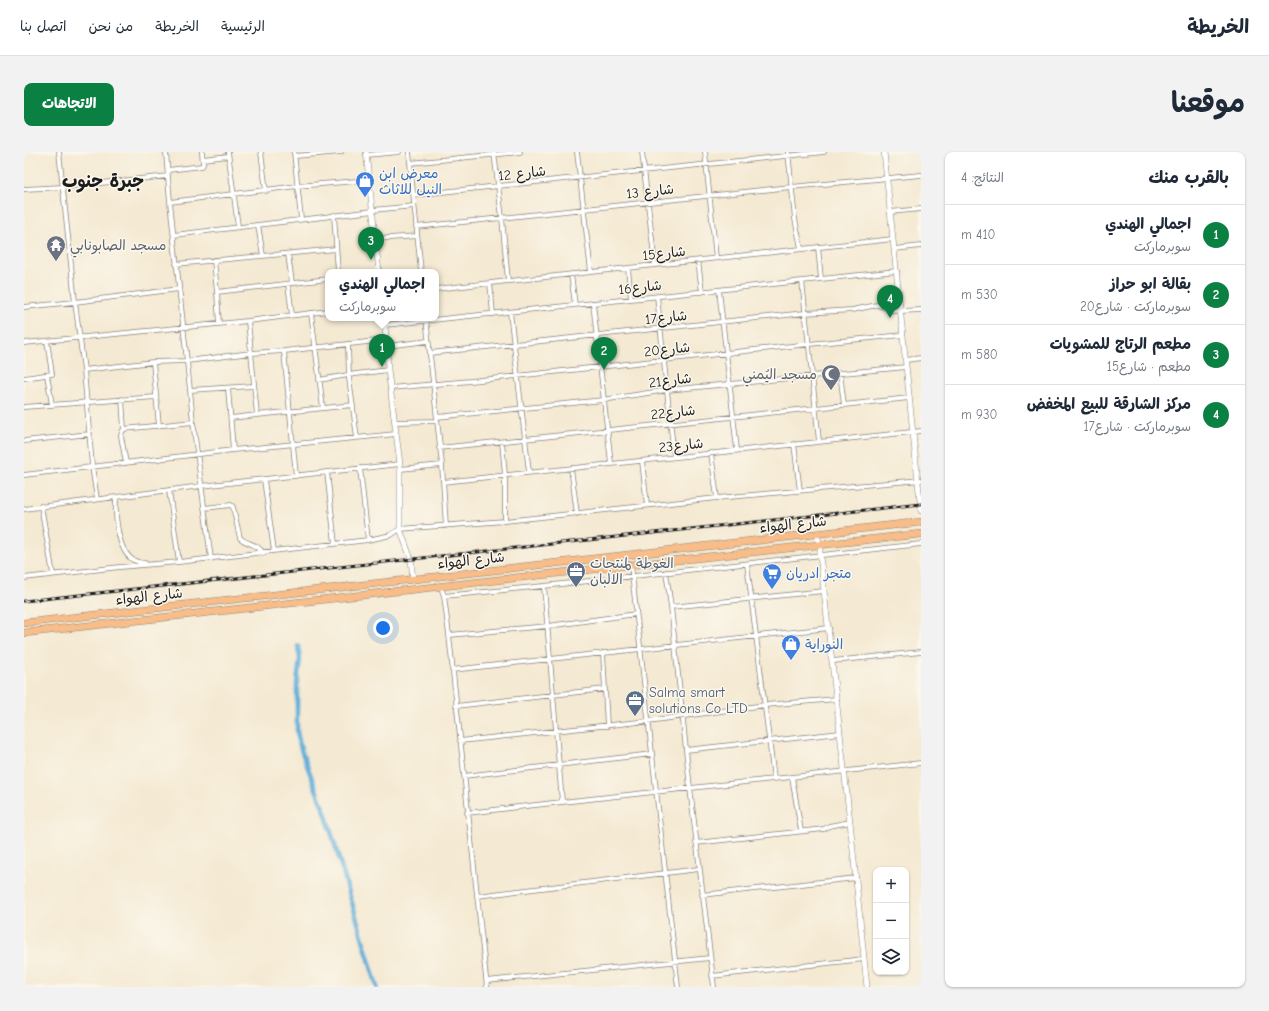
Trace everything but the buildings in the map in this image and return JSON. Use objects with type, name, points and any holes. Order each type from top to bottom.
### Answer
[{"type":"highway","name":"شارع الهواء","points":[[24,623],[817,535],[921,522]]},
{"type":"highway","name":"شارع الهواء","points":[[24,633],[921,534]]},
{"type":"street","points":[[59,152],[84,370],[92,466],[97,499]]},
{"type":"street","points":[[166,152],[193,422],[211,559]]},
{"type":"street","points":[[168,170],[202,166],[202,152]]},
{"type":"street","points":[[261,152],[266,191]]},
{"type":"street","points":[[301,219],[294,154],[340,152]]},
{"type":"street","points":[[379,269],[366,153],[399,152]]},
{"type":"street","points":[[409,152],[421,269]]},
{"type":"street","points":[[410,163],[494,153],[520,152]]},
{"type":"street","points":[[577,152],[591,272]]},
{"type":"street","points":[[642,152],[655,265]]},
{"type":"street","points":[[705,152],[716,258]]},
{"type":"street","name":"شارع 12","points":[[413,195],[580,178],[788,154],[824,152]]},
{"type":"street","points":[[884,152],[909,398],[920,480],[921,511]]},
{"type":"street","points":[[494,153],[508,281]]},
{"type":"street","points":[[203,159],[228,154],[238,226]]},
{"type":"street","points":[[788,154],[795,219],[801,248]]},
{"type":"street","name":"شارع 13","points":[[416,227],[791,187],[921,175]]},
{"type":"street","points":[[24,188],[63,187],[168,176]]},
{"type":"street","points":[[170,202],[297,186],[369,180]]},
{"type":"street","points":[[174,235],[238,226],[258,225],[414,206]]},
{"type":"street","points":[[890,212],[921,209]]},
{"type":"street","points":[[334,216],[338,269]]},
{"type":"street","points":[[258,225],[263,256]]},
{"type":"street","points":[[376,240],[417,236]]},
{"type":"street","name":"شارع15","points":[[439,289],[894,239]]},
{"type":"street","points":[[895,249],[921,246]]},
{"type":"street","points":[[818,247],[821,279]]},
{"type":"street","points":[[176,264],[336,249]]},
{"type":"street","points":[[288,254],[292,315]]},
{"type":"street","points":[[214,260],[219,324]]},
{"type":"street","points":[[698,261],[702,292]]},
{"type":"street","points":[[628,268],[631,299]]},
{"type":"street","name":"شارع16","points":[[439,319],[897,271]]},
{"type":"street","points":[[571,274],[575,305]]},
{"type":"street","points":[[217,292],[325,279]]},
{"type":"street","points":[[802,281],[819,441]]},
{"type":"street","points":[[490,283],[493,314]]},
{"type":"street","points":[[24,307],[179,289]]},
{"type":"street","points":[[719,290],[737,450]]},
{"type":"street","points":[[657,296],[674,457]]},
{"type":"street","points":[[593,303],[611,463]]},
{"type":"street","name":"شارع17","points":[[430,353],[805,313],[852,310],[878,305],[895,311],[900,304]]},
{"type":"street","points":[[901,311],[921,310]]},
{"type":"street","points":[[24,343],[248,321],[325,311]]},
{"type":"street","points":[[510,312],[529,472]]},
{"type":"street","points":[[311,313],[323,408]]},
{"type":"street","points":[[248,321],[253,386],[257,415]]},
{"type":"street","points":[[384,321],[388,370],[400,466],[400,530],[411,559],[413,580]]},
{"type":"street","name":"شارع16","points":[[385,325],[418,321]]},
{"type":"street","points":[[426,321],[442,465],[446,526]]},
{"type":"street","name":"شارع20","points":[[390,388],[433,385],[903,335]]},
{"type":"street","points":[[84,370],[153,362],[187,361],[251,353],[386,340]]},
{"type":"street","points":[[24,378],[52,374],[47,341]]},
{"type":"street","points":[[387,346],[428,341]]},
{"type":"street","points":[[348,344],[349,375],[357,438]]},
{"type":"street","points":[[284,350],[296,476]]},
{"type":"street","points":[[906,360],[921,358]]},
{"type":"street","points":[[153,362],[159,426]]},
{"type":"street","name":"شارع21","points":[[395,422],[437,419],[522,408],[603,400],[667,390],[906,367]]},
{"type":"street","points":[[319,380],[388,370]]},
{"type":"street","points":[[840,373],[844,405]]},
{"type":"street","points":[[47,375],[52,405]]},
{"type":"street","points":[[190,390],[253,386]]},
{"type":"street","points":[[228,388],[233,450]]},
{"type":"street","points":[[24,407],[122,399],[156,398]]},
{"type":"street","name":"شارع22","points":[[439,448],[909,398]]},
{"type":"street","points":[[122,399],[124,429],[121,436],[126,463]]},
{"type":"street","points":[[231,418],[353,405]]},
{"type":"street","points":[[124,429],[193,422]]},
{"type":"street","name":"شارع23","points":[[443,482],[921,431]]},
{"type":"street","points":[[24,441],[90,434]]},
{"type":"street","points":[[24,475],[233,450],[396,434]]},
{"type":"street","points":[[502,442],[505,475],[505,521]]},
{"type":"street","points":[[794,444],[800,491]]},
{"type":"street","points":[[711,453],[717,498]]},
{"type":"street","points":[[642,460],[647,505]]},
{"type":"street","points":[[24,509],[201,486],[360,468],[442,465]]},
{"type":"street","points":[[360,468],[368,540]]},
{"type":"street","points":[[571,468],[577,514]]},
{"type":"street","points":[[327,472],[335,544]]},
{"type":"street","points":[[264,480],[274,551]]},
{"type":"street","points":[[24,578],[211,559],[368,540],[391,535],[400,530],[577,514],[717,498],[920,480]]},
{"type":"street","points":[[169,490],[179,562]]},
{"type":"street","points":[[116,498],[116,523],[125,550],[132,559],[150,564]]},
{"type":"street","points":[[204,508],[231,505],[233,507],[240,538],[258,546],[263,553]]},
{"type":"street","points":[[41,506],[53,574]]},
{"type":"street","points":[[817,535],[820,545],[833,661],[867,987]]},
{"type":"street","points":[[444,596],[921,544]]},
{"type":"street","points":[[747,564],[774,779]]},
{"type":"street","points":[[631,565],[678,987]]},
{"type":"street","points":[[666,572],[702,895],[714,987]]},
{"type":"street","points":[[544,586],[562,802]]},
{"type":"street","points":[[441,587],[444,596],[449,635],[467,813],[487,987]]},
{"type":"street","points":[[671,607],[824,591]]},
{"type":"street","points":[[449,635],[548,626],[636,614]]},
{"type":"street","points":[[452,670],[829,628]]},
{"type":"street","points":[[833,661],[921,652]]},
{"type":"street","points":[[602,653],[607,726]]},
{"type":"street","points":[[456,706],[605,689]]},
{"type":"street","points":[[460,741],[607,726],[765,705],[837,698]]},
{"type":"street","points":[[686,750],[840,733]]},
{"type":"street","points":[[464,776],[652,754]]},
{"type":"street","points":[[467,813],[921,763]]},
{"type":"street","points":[[792,777],[802,831]]},
{"type":"street","points":[[696,843],[824,829],[829,826],[850,822]]},
{"type":"street","points":[[477,896],[699,869]]},
{"type":"street","points":[[702,895],[856,878]]},
{"type":"street","points":[[487,982],[710,958]]},
{"type":"street","points":[[712,976],[864,959]]},
{"type":"waterway","points":[[298,646],[300,659],[297,683],[297,732],[301,750],[326,815],[377,987]]},
{"type":"railway","points":[[24,601],[921,504]]},
{"type":"place","name":"معرض ابن النيل للاثاث","points":[[365,198]]},
{"type":"place","name":"مطعم الرتاج للمشويات","points":[[371,260]]},
{"type":"place","name":"مسجد الصابونابي","points":[[56,262]]},
{"type":"place","name":"مركز الشارقة للبيع المخفض","points":[[890,318]]},
{"type":"place","name":"اجمالي الهندي","points":[[382,367]]},
{"type":"place","name":"بقالة ابو حراز","points":[[604,370]]},
{"type":"place","name":"مسجد اليُمني","points":[[831,391]]},
{"type":"place","name":"الغوطة لمنتجات الالبان","points":[[576,588]]},
{"type":"place","name":"متجر ادريان","points":[[772,590]]},
{"type":"place","name":"النوراية","points":[[791,661]]},
{"type":"place","name":"Salma smart solutions Co LTD","points":[[635,717]]},
{"type":"district","name":"جبرة جنوب","points":[[103,181]]}]
